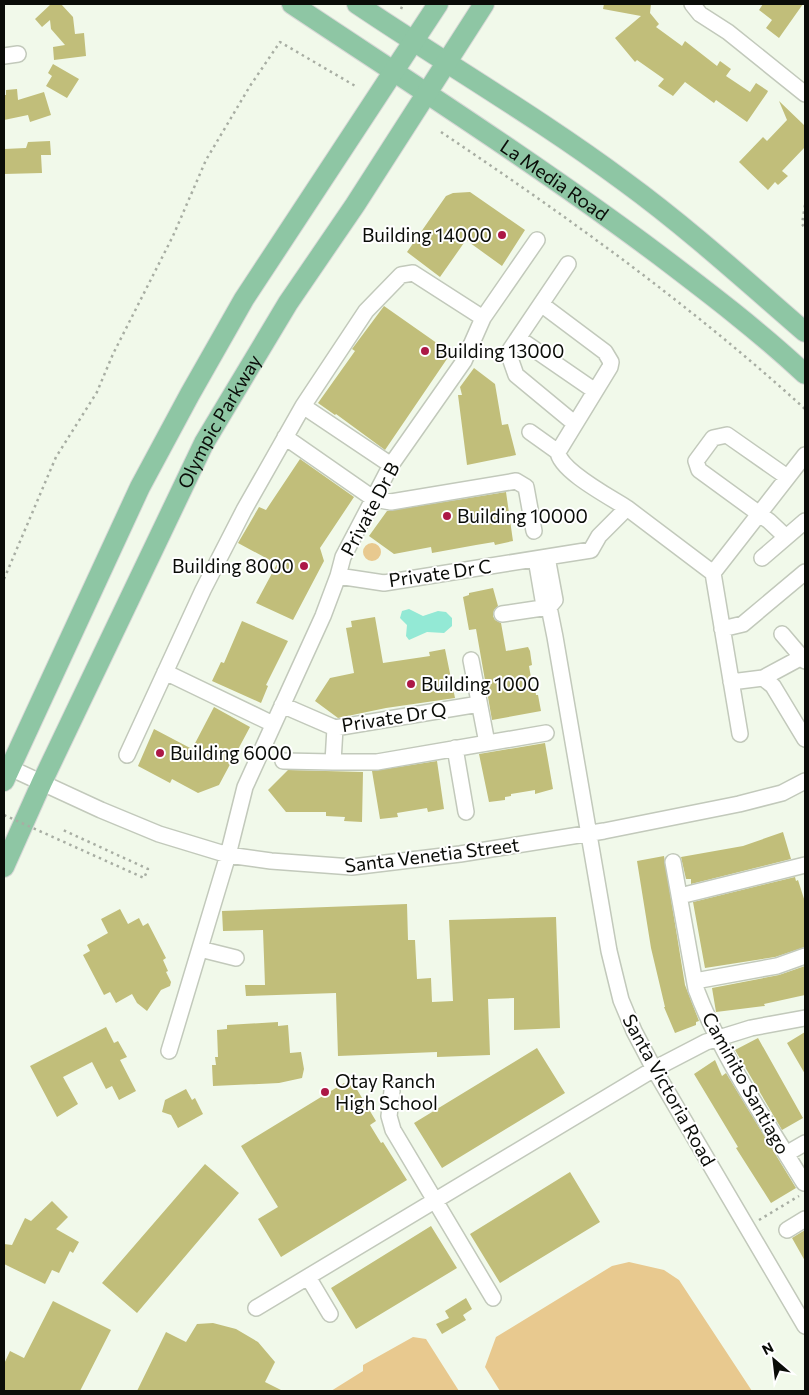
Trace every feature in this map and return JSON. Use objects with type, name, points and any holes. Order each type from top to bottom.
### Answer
[{"type":"main road","name":"La Media Road","points":[[292,4],[394,70],[600,211],[719,300],[805,374]]},
{"type":"main road","name":"La Media Road","points":[[357,4],[412,41],[448,62],[626,182],[805,332]]},
{"type":"main road","name":"Olympic Parkway","points":[[7,774],[140,487],[190,394],[244,299],[438,4]]},
{"type":"main road","name":"Olympic Parkway","points":[[4,866],[42,782],[204,443],[288,303],[355,205],[484,4]]},
{"type":"street","points":[[692,4],[700,14],[728,32],[805,94]]},
{"type":"street","name":"Private Dr B","points":[[169,1051],[228,854],[245,787],[338,576],[343,557],[391,466],[464,361],[483,318],[538,240]]},
{"type":"street","points":[[568,264],[510,350],[510,358],[516,375],[574,423]]},
{"type":"street","points":[[127,755],[244,510],[303,406],[366,311],[401,275],[413,273],[483,318]]},
{"type":"street","points":[[541,304],[609,357],[610,367],[574,423],[558,452],[558,458],[572,472],[627,508],[713,573],[740,734]]},
{"type":"street","points":[[518,338],[595,391]]},
{"type":"street","points":[[303,406],[391,466]]},
{"type":"street","points":[[530,432],[558,452]]},
{"type":"street","points":[[786,537],[769,520],[758,514],[699,470],[696,461],[713,438],[726,435],[788,476]]},
{"type":"street","points":[[285,437],[374,500],[391,502],[516,481],[526,487],[534,531]]},
{"type":"street","points":[[713,573],[805,455]]},
{"type":"street","name":"Private Dr C","points":[[338,576],[384,583],[591,550],[599,536],[627,508]]},
{"type":"street","points":[[762,558],[805,521]]},
{"type":"street","name":"Santa Victoria Road","points":[[542,558],[543,600],[549,606],[609,951],[621,1000],[634,1031],[654,1069],[805,1326]]},
{"type":"street","points":[[722,629],[743,624],[805,572]]},
{"type":"street","points":[[502,614],[549,606]]},
{"type":"street","points":[[731,682],[763,678],[804,659],[782,634]]},
{"type":"street","points":[[471,660],[487,743]]},
{"type":"street","points":[[165,672],[273,724]]},
{"type":"street","points":[[763,678],[773,686],[805,738]]},
{"type":"street","name":"Private Dr Q","points":[[282,705],[335,728],[479,704]]},
{"type":"street","points":[[333,762],[335,728]]},
{"type":"street","points":[[283,761],[377,762],[546,733]]},
{"type":"street","points":[[456,748],[466,812]]},
{"type":"street","name":"Santa Venetia Street","points":[[7,774],[42,782],[101,810],[159,834],[228,854],[271,862],[352,867],[460,854],[588,834],[739,804],[782,793],[805,782]]},
{"type":"street","name":"Caminito Santiago","points":[[673,862],[695,981],[704,1009],[717,1038],[804,1188]]},
{"type":"street","points":[[680,896],[805,865]]},
{"type":"street","points":[[200,949],[236,958]]},
{"type":"street","points":[[695,981],[776,966],[805,956]]},
{"type":"street","points":[[256,1308],[654,1069],[717,1038],[750,1028],[805,1018]]},
{"type":"street","points":[[392,1091],[389,1116],[393,1130],[493,1298]]},
{"type":"street","points":[[786,1154],[805,1143]]},
{"type":"street","points":[[787,1230],[805,1219]]},
{"type":"street","points":[[308,1277],[330,1314]]},
{"type":"path","points":[[401,9],[403,4]]},
{"type":"path","points":[[4,580],[56,456],[97,392],[112,354],[173,236],[206,160],[250,86],[280,42],[357,87]]},
{"type":"path","points":[[441,132],[558,211],[670,294],[721,335],[805,409]]},
{"type":"path","points":[[805,205],[802,224],[805,228]]},
{"type":"path","points":[[4,815],[144,878],[148,869],[63,830]]},
{"type":"path","points":[[747,1227],[804,1188]]},
{"type":"shaded area","points":[[372,543],[380,548],[381,552],[376,560],[372,561],[364,556],[363,552],[368,544]]},
{"type":"shaded area","points":[[629,1262],[664,1270],[679,1280],[752,1391],[500,1391],[485,1367],[496,1337],[612,1266]]},
{"type":"shaded area","points":[[413,1337],[426,1339],[459,1391],[331,1391],[363,1371],[363,1365]]},
{"type":"water","points":[[409,609],[423,616],[438,611],[446,612],[452,618],[452,626],[444,633],[427,632],[409,640],[406,636],[407,625],[400,618],[402,611]]},
{"type":"building","points":[[51,4],[61,4],[73,17],[75,34],[84,33],[86,56],[54,60],[53,47],[65,45],[51,29],[50,20],[42,27],[35,19]]},
{"type":"building","points":[[604,4],[651,4],[650,13],[659,24],[656,27],[682,46],[685,41],[717,66],[720,61],[731,69],[726,76],[750,92],[756,83],[768,91],[767,93],[747,122],[716,100],[714,103],[685,82],[673,96],[658,86],[664,79],[637,60],[635,62],[615,38],[641,16],[603,9]]},
{"type":"building","points":[[763,4],[803,4],[779,38],[766,28],[772,20],[759,10]]},
{"type":"building","points":[[53,64],[79,79],[67,98],[46,86],[52,76],[48,73]]},
{"type":"building","points":[[17,89],[18,100],[44,92],[51,115],[30,122],[28,115],[4,120],[4,95],[6,95],[6,90]]},
{"type":"building","points":[[779,101],[805,126],[805,147],[782,171],[788,176],[778,185],[775,182],[768,190],[739,162],[763,137],[767,141],[787,120]]},
{"type":"building","points":[[50,141],[51,155],[41,155],[42,173],[4,174],[4,149],[26,148],[28,142]]},
{"type":"building","name":"Building 14000","points":[[470,192],[525,230],[502,266],[466,240],[440,277],[407,252],[446,196],[453,193]]},
{"type":"building","points":[[384,306],[451,353],[385,450],[318,403],[355,351],[352,349]]},
{"type":"building","points":[[474,368],[495,384],[502,425],[508,424],[516,455],[467,465],[458,395],[462,395],[460,387]]},
{"type":"building","points":[[300,459],[354,497],[320,548],[324,561],[293,620],[256,603],[277,564],[238,543],[259,507],[266,510]]},
{"type":"building","name":"Building 10000","points":[[506,492],[513,541],[495,545],[494,542],[432,553],[431,547],[394,554],[369,536],[387,511]]},
{"type":"building","points":[[493,588],[498,606],[494,610],[493,616],[495,620],[501,623],[506,651],[528,647],[530,651],[532,665],[529,666],[533,689],[535,689],[536,695],[538,695],[541,711],[492,720],[476,629],[469,630],[463,597],[469,595],[469,593]]},
{"type":"building","name":"Building 1000","points":[[375,617],[383,663],[430,656],[429,652],[445,649],[455,698],[386,708],[338,718],[315,701],[330,678],[354,673],[346,628],[352,627],[351,621]]},
{"type":"building","points":[[242,621],[288,641],[266,685],[268,686],[261,703],[212,681],[221,662],[224,663]]},
{"type":"building","name":"Building 6000","points":[[214,707],[250,727],[219,785],[198,793],[172,779],[170,783],[138,766],[154,729],[192,749]]},
{"type":"building","points":[[545,743],[553,789],[535,794],[535,790],[511,794],[511,796],[505,797],[505,800],[489,802],[479,754]]},
{"type":"building","points":[[437,761],[444,809],[428,812],[427,808],[397,813],[398,817],[380,819],[372,771]]},
{"type":"building","points":[[288,770],[363,772],[362,822],[344,821],[345,817],[326,816],[326,812],[286,812],[268,790]]},
{"type":"building","points":[[783,832],[791,859],[691,884],[691,879],[686,879],[681,857],[743,846]]},
{"type":"building","points":[[664,856],[685,985],[699,1021],[696,1022],[696,1025],[675,1033],[664,1007],[651,948],[637,861]]},
{"type":"building","points":[[795,877],[796,881],[798,880],[805,902],[805,947],[775,957],[705,968],[693,902]]},
{"type":"building","points":[[407,904],[408,940],[415,940],[417,979],[431,978],[432,1002],[453,1001],[449,920],[556,917],[560,1028],[514,1030],[514,998],[488,999],[490,1055],[437,1057],[437,1052],[338,1056],[336,993],[246,996],[245,985],[265,985],[263,930],[223,931],[222,911]]},
{"type":"building","points":[[120,909],[128,924],[139,918],[143,926],[148,923],[166,958],[163,960],[171,982],[170,986],[161,990],[147,1011],[137,1003],[132,994],[116,1003],[110,992],[104,995],[83,955],[90,951],[87,945],[108,933],[101,919]]},
{"type":"building","points":[[805,966],[805,995],[764,1004],[765,1006],[716,1012],[712,988],[779,975]]},
{"type":"building","points":[[278,1022],[278,1026],[288,1025],[290,1053],[301,1052],[304,1069],[302,1078],[279,1083],[213,1086],[212,1065],[216,1065],[215,1057],[218,1057],[217,1030],[227,1029],[227,1025]]},
{"type":"building","points":[[106,1027],[114,1043],[118,1041],[127,1057],[120,1060],[136,1091],[119,1100],[112,1086],[106,1089],[92,1062],[63,1077],[78,1104],[57,1117],[30,1066]]},
{"type":"building","points":[[805,1032],[805,1074],[787,1043]]},
{"type":"building","points":[[758,1038],[803,1118],[782,1130],[735,1050]]},
{"type":"building","points":[[537,1048],[565,1093],[442,1168],[414,1123]]},
{"type":"building","points":[[715,1060],[722,1076],[726,1073],[796,1188],[771,1203],[736,1148],[738,1147],[694,1074]]},
{"type":"building","points":[[344,1083],[347,1087],[353,1083],[376,1121],[370,1125],[407,1180],[281,1257],[258,1219],[278,1207],[241,1146]]},
{"type":"building","points":[[186,1089],[192,1100],[195,1098],[203,1114],[178,1128],[171,1115],[162,1112],[165,1100]]},
{"type":"building","points":[[205,1164],[239,1193],[137,1313],[102,1283]]},
{"type":"building","points":[[570,1172],[600,1222],[500,1283],[470,1234]]},
{"type":"building","points":[[52,1201],[68,1217],[56,1229],[79,1242],[73,1253],[70,1251],[59,1273],[52,1270],[45,1284],[4,1264],[4,1244],[12,1245],[25,1218],[31,1221]]},
{"type":"building","points":[[431,1226],[457,1268],[356,1329],[331,1288]]},
{"type":"building","points":[[805,1230],[805,1261],[792,1238]]},
{"type":"building","points":[[466,1298],[472,1309],[463,1315],[466,1320],[442,1334],[436,1324],[449,1318],[445,1311]]},
{"type":"building","points":[[53,1301],[111,1330],[80,1391],[4,1391],[4,1364],[10,1351],[24,1358]]},
{"type":"building","points":[[213,1323],[236,1329],[258,1342],[275,1362],[265,1382],[283,1391],[137,1391],[166,1332],[186,1342],[197,1324]]},
{"type":"place","name":"Building 14000","points":[[502,235]]},
{"type":"place","name":"Building 13000","points":[[425,351]]},
{"type":"place","name":"Building 10000","points":[[447,516]]},
{"type":"place","name":"Building 8000","points":[[304,566]]},
{"type":"place","name":"Building 1000","points":[[411,684]]},
{"type":"place","name":"Building 6000","points":[[160,753]]},
{"type":"place","name":"Otay Ranch High School","points":[[325,1092]]}]
